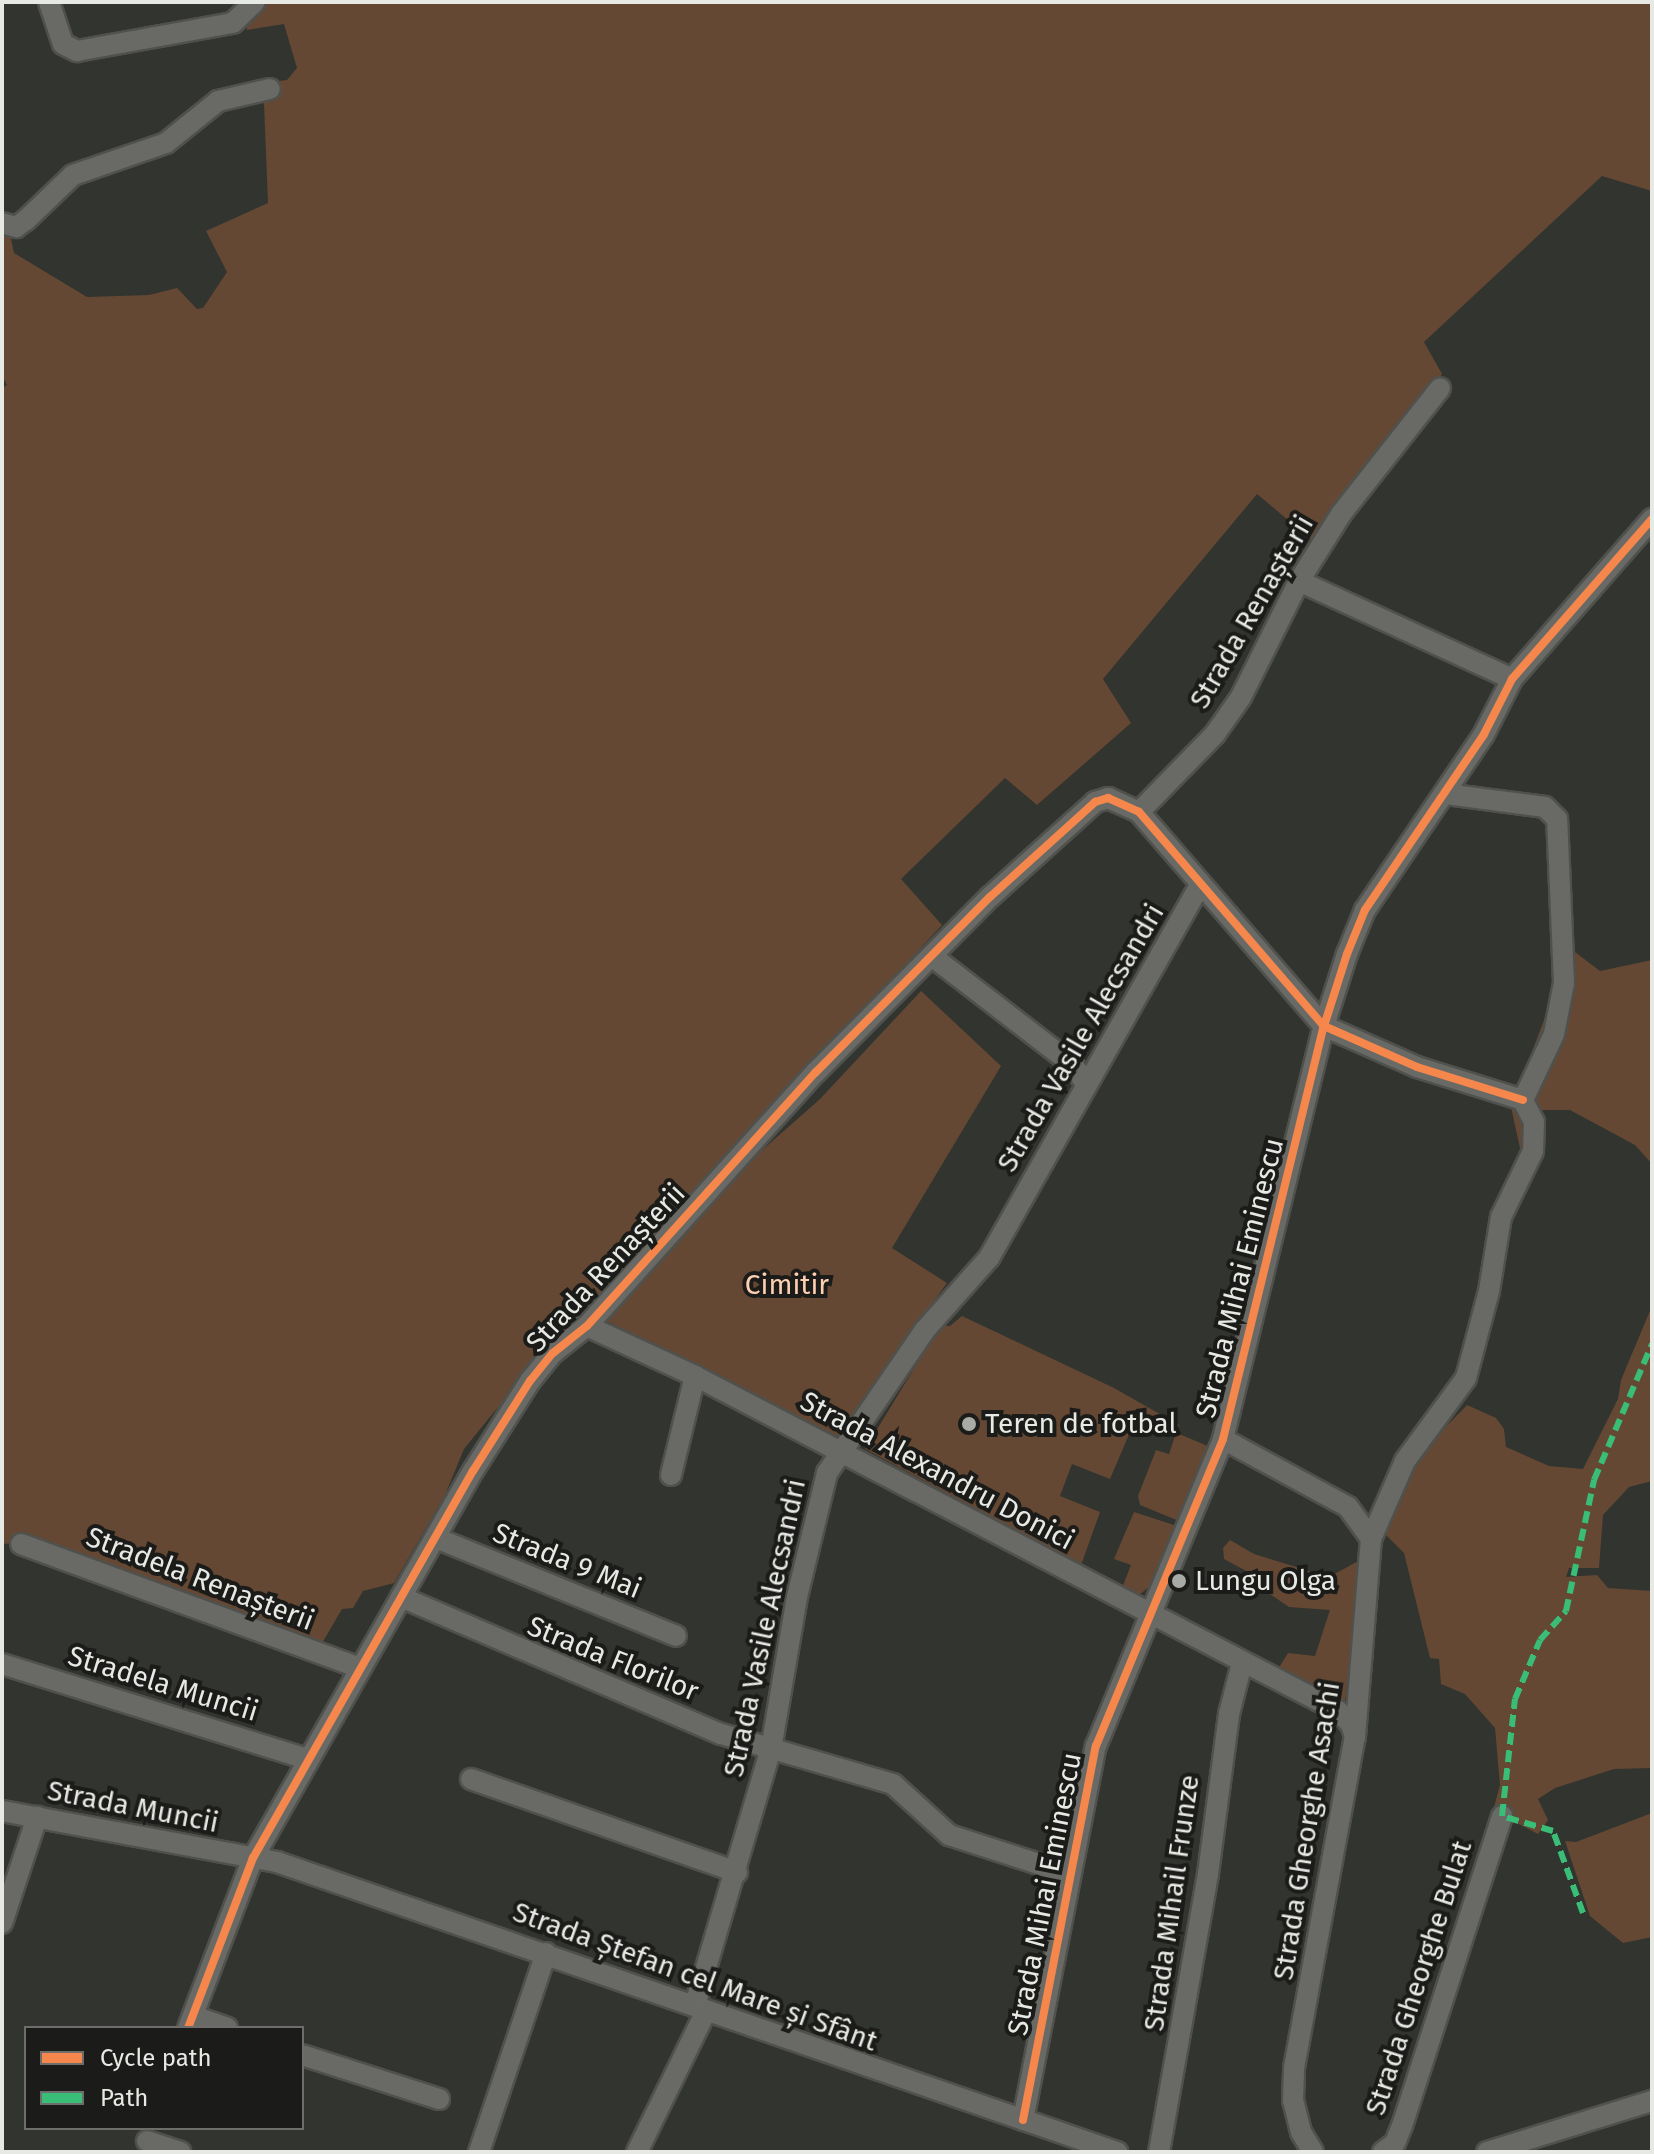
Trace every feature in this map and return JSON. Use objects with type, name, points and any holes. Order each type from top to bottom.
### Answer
[{"type":"street","points":[[49,2],[63,44],[77,51],[233,23],[255,2]]},
{"type":"street","points":[[2,223],[16,227],[73,175],[166,143],[218,101],[270,89]]},
{"type":"street","name":"Strada Renașterii","points":[[190,2022],[253,1858],[359,1668],[530,1381],[553,1353],[587,1326],[816,1072],[1095,802],[1108,798],[1139,812],[1215,734],[1241,697],[1299,581],[1341,514],[1440,388]]},
{"type":"street","name":"Strada Mihai Eminescu","points":[[1023,2120],[1058,1948],[1067,1873],[1096,1746],[1223,1439],[1324,1026],[1365,910],[1445,794],[1512,679],[1652,519]]},
{"type":"street","points":[[1299,581],[1512,679]]},
{"type":"street","points":[[1139,812],[1200,885],[1302,994],[1324,1026],[1417,1067],[1523,1100],[1554,1034],[1564,983],[1558,928],[1559,826],[1545,807],[1445,794]]},
{"type":"street","name":"Strada Vasile Alecsandri","points":[[637,2152],[701,2008],[771,1749],[797,1597],[827,1473],[838,1450],[858,1432],[925,1330],[989,1258],[1085,1083],[1200,885]]},
{"type":"street","points":[[933,957],[1073,1065],[1085,1083]]},
{"type":"street","points":[[1302,994],[1334,994]]},
{"type":"street","name":"Strada Gheorghe Asachi","points":[[1313,2152],[1301,2132],[1293,2100],[1294,2068],[1355,1737],[1371,1539],[1405,1461],[1466,1378],[1489,1291],[1501,1217],[1533,1151],[1534,1122],[1523,1100]]},
{"type":"street","name":"Strada Alexandru Donici","points":[[587,1326],[695,1376],[1338,1711],[1355,1737]]},
{"type":"street","points":[[671,1475],[695,1376]]},
{"type":"street","points":[[1223,1439],[1348,1507],[1371,1539]]},
{"type":"street","name":"Strada 9 Mai","points":[[436,1538],[676,1636]]},
{"type":"street","name":"Stradela Renașterii","points":[[21,1544],[359,1668]]},
{"type":"street","name":"Strada Florilor","points":[[401,1597],[610,1690],[771,1749],[893,1784],[949,1835],[1067,1873]]},
{"type":"street","name":"Strada Mihail Frunze","points":[[1159,2152],[1208,1874],[1229,1714],[1242,1663]]},
{"type":"street","name":"Stradela Muncii","points":[[2,1664],[307,1759]]},
{"type":"street","points":[[471,1779],[737,1872]]},
{"type":"street","name":"Strada Muncii","points":[[2,1811],[253,1858]]},
{"type":"street","name":"Strada Gheorghe Bulat","points":[[1383,2152],[1395,2143],[1402,2126],[1502,1816]]},
{"type":"street","points":[[2,1923],[37,1817]]},
{"type":"street","name":"Strada Ștefan cel Mare și Sfânt","points":[[253,1858],[277,1862],[546,1953],[1023,2120],[1067,2145],[1117,2152]]},
{"type":"street","points":[[479,2152],[546,1953]]},
{"type":"street","points":[[190,2022],[215,2026]]},
{"type":"street","points":[[304,2056],[439,2099]]},
{"type":"street","points":[[1487,2152],[1652,2101]]},
{"type":"street","points":[[147,2140],[180,2152]]},
{"type":"green space","points":[[246,2],[1652,2],[1652,191],[1602,176],[1424,342],[1442,374],[1313,541],[1257,494],[1103,679],[1131,723],[1037,805],[1005,778],[901,879],[942,925],[494,1412],[464,1449],[445,1495],[394,1583],[363,1591],[353,1608],[342,1609],[321,1645],[39,1542],[2,1544],[2,388],[7,385],[2,376],[2,235],[10,234],[14,253],[87,297],[149,295],[177,288],[197,309],[203,308],[227,272],[206,231],[268,203],[264,104],[256,84],[287,80],[297,68],[284,24],[247,30]]},
{"type":"green space","points":[[1571,949],[1600,971],[1652,960],[1652,1164],[1635,1145],[1570,1110],[1541,1110],[1540,1155],[1521,1153],[1511,1107]]},
{"type":"green space","name":"Cimitir","points":[[921,991],[1001,1066],[892,1248],[947,1283],[837,1436],[605,1320],[735,1174],[820,1099]]},
{"type":"green space","points":[[1652,1306],[1652,1481],[1629,1487],[1603,1515],[1599,1568],[1569,1568],[1566,1577],[1597,1575],[1608,1588],[1652,1591],[1652,1768],[1614,1769],[1555,1788],[1538,1799],[1548,1820],[1538,1834],[1493,1811],[1500,1785],[1495,1728],[1465,1694],[1441,1684],[1439,1659],[1430,1658],[1404,1553],[1384,1533],[1408,1466],[1467,1405],[1496,1418],[1504,1429],[1506,1447],[1549,1466],[1583,1469],[1618,1399],[1621,1380]]},
{"type":"green space","points":[[962,1316],[1114,1388],[1179,1425],[1177,1433],[1210,1447],[1179,1521],[1140,1505],[1138,1496],[1156,1450],[1169,1454],[1176,1433],[1136,1418],[1110,1479],[1072,1464],[1060,1496],[1100,1512],[1079,1571],[1014,1529],[865,1449],[940,1326],[950,1326]]},
{"type":"green space","points":[[1134,1512],[1177,1526],[1154,1583],[1139,1595],[1122,1588],[1131,1565],[1114,1559]]},
{"type":"green space","points":[[1230,1540],[1254,1554],[1329,1577],[1362,1559],[1345,1703],[1333,1705],[1275,1674],[1288,1653],[1315,1656],[1330,1610],[1289,1607],[1270,1594],[1263,1580],[1224,1559],[1223,1548]]},
{"type":"green space","points":[[1652,1813],[1652,1937],[1623,1943],[1590,1916],[1565,1841],[1576,1842]]},
{"type":"marked path","points":[[1583,1913],[1553,1831],[1502,1816],[1515,1699],[1540,1640],[1566,1611],[1594,1480],[1652,1344]]},
{"type":"cycle path","points":[[1023,2120],[1096,1746],[1223,1439],[1324,1026],[1347,954],[1365,910],[1484,734],[1512,679],[1652,519]]},
{"type":"cycle path","points":[[189,2026],[253,1858],[473,1471],[530,1381],[553,1353],[587,1326],[816,1072],[990,897],[1095,802],[1108,798],[1139,812],[1324,1026],[1417,1067],[1523,1100]]},
{"type":"place","name":"Teren de fotbal","points":[[969,1424]]},
{"type":"place","name":"Lungu Olga","points":[[1179,1581]]}]
